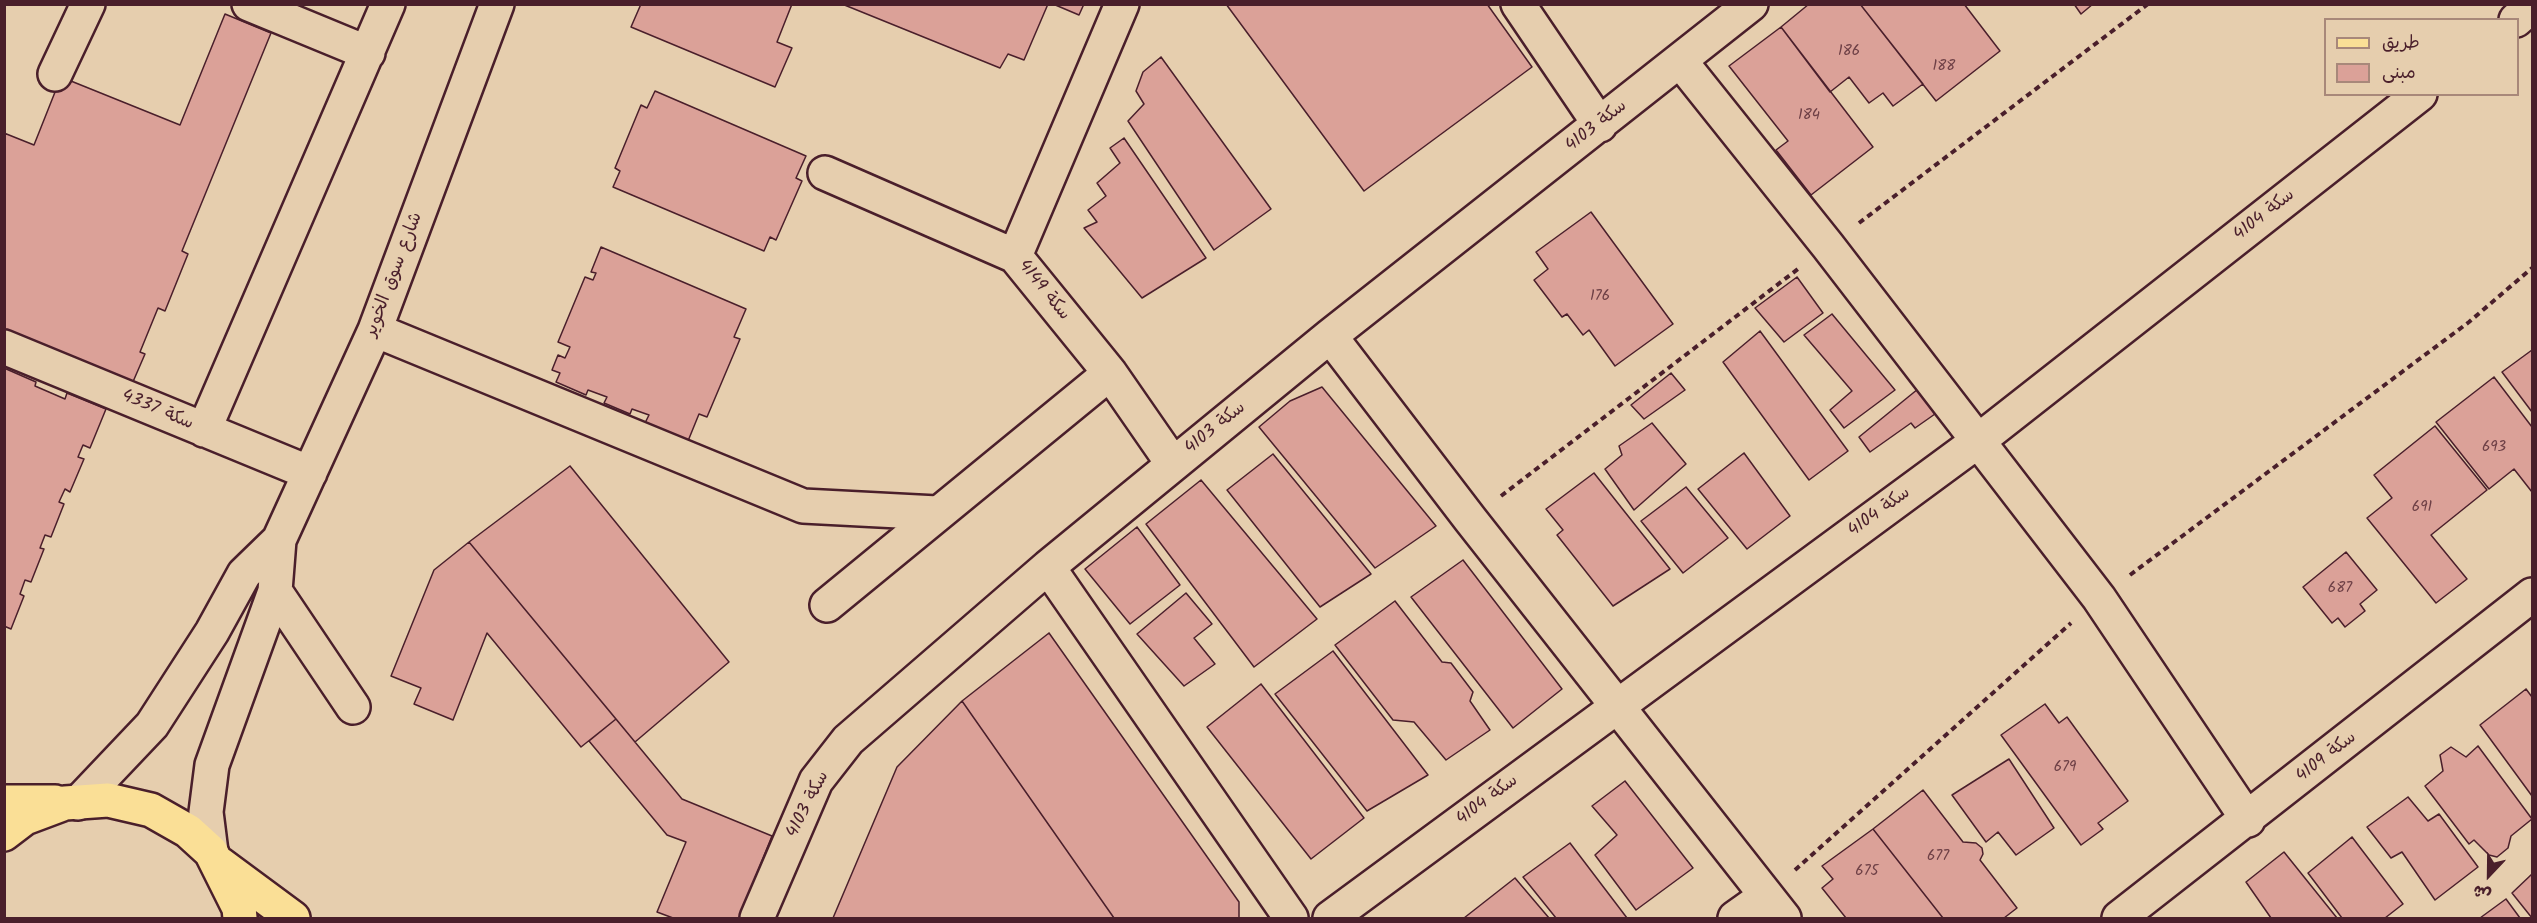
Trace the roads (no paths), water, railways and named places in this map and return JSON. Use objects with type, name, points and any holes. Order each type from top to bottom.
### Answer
[{"type":"main road","points":[[4,801],[72,803],[108,800],[151,810],[188,831],[214,857],[293,918]]},
{"type":"main road","points":[[4,834],[25,818],[72,803]]},
{"type":"main road","points":[[214,857],[239,908],[240,918]]},
{"type":"street","points":[[55,74],[87,4]]},
{"type":"street","points":[[249,4],[368,53]]},
{"type":"street","points":[[204,430],[388,4]]},
{"type":"street","name":"شارع سوق الخوير","points":[[214,857],[206,812],[212,765],[275,591],[279,540],[375,330],[497,4]]},
{"type":"street","points":[[1015,256],[1122,4]]},
{"type":"street","points":[[1518,4],[1600,125]]},
{"type":"street","name":"سكة 4103","points":[[757,918],[816,781],[848,740],[1048,567],[1330,336],[1681,62],[1751,4]]},
{"type":"street","points":[[2518,18],[2532,6]]},
{"type":"street","points":[[1681,62],[1828,246],[2099,598],[2248,820]]},
{"type":"street","name":"سكة 4104","points":[[1330,918],[1978,441],[2417,96]]},
{"type":"street","name":"سكة 4149","points":[[825,173],[1015,256],[1110,373],[1173,464]]},
{"type":"street","points":[[375,330],[803,506],[937,513]]},
{"type":"street","points":[[1330,336],[1470,519],[1775,907],[1735,918]]},
{"type":"street","name":"سكة 4337","points":[[4,347],[310,473]]},
{"type":"street","points":[[827,605],[1110,373]]},
{"type":"street","name":"شارع سوق الخوير","points":[[72,803],[152,725],[212,632],[244,574],[279,540]]},
{"type":"street","points":[[1048,567],[1291,918]]},
{"type":"street","points":[[275,591],[353,707]]},
{"type":"street","name":"سكة 4109","points":[[2119,918],[2248,820],[2532,595]]}]
